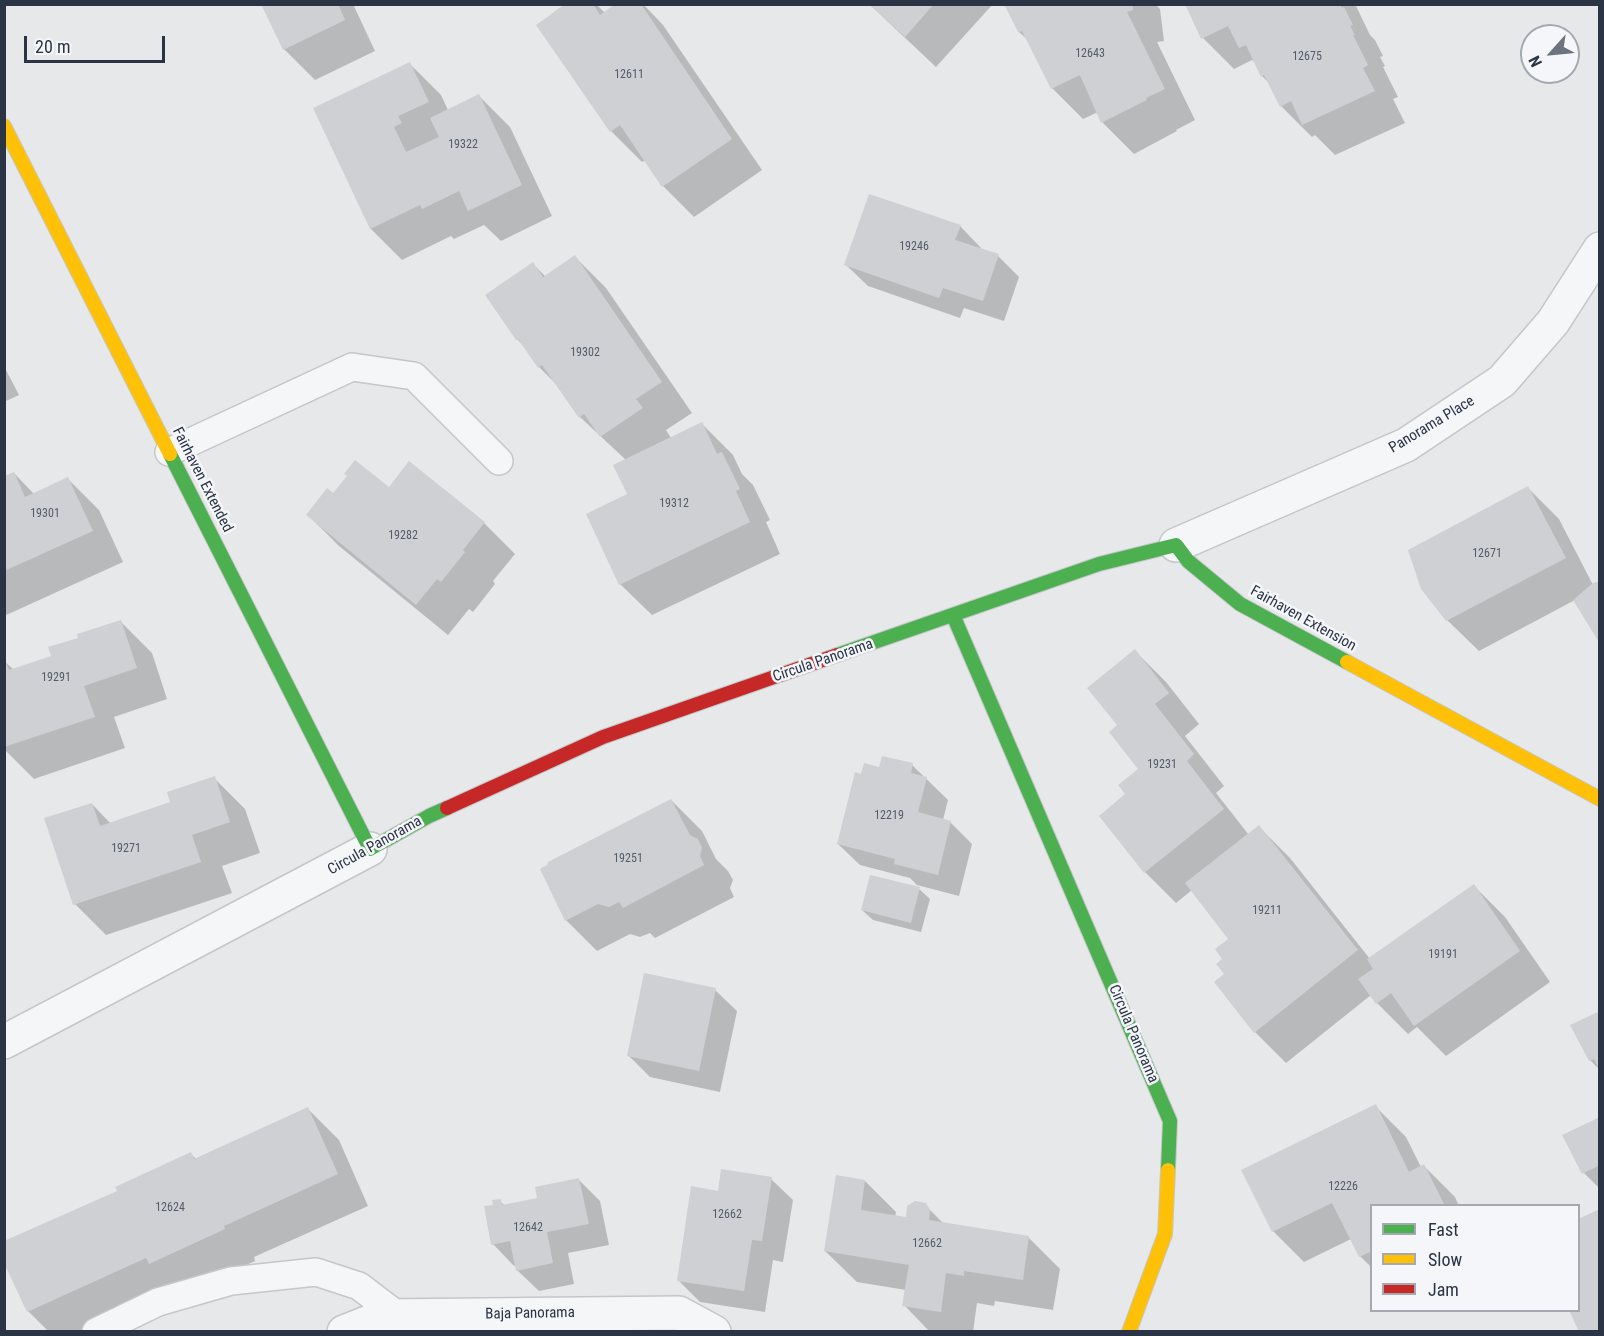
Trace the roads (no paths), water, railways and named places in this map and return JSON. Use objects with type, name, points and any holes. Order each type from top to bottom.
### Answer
[{"type":"street","name":"Fairhaven Extended","points":[[4,126],[370,849]]},
{"type":"street","name":"Panorama Place","points":[[1176,545],[1406,445],[1502,381],[1552,322],[1599,249]]},
{"type":"street","points":[[953,615],[1100,564],[1176,545]]},
{"type":"street","name":"Fairhaven Extension","points":[[1176,545],[1188,561],[1240,604],[1599,799]]},
{"type":"street","name":"Circula Panorama","points":[[4,1042],[429,816],[603,737],[953,615],[1170,1121],[1165,1234],[1129,1332]]},
{"type":"street","name":"Baja Panorama","points":[[345,1332],[384,1316],[679,1313],[714,1332]]},
{"type":"lane","points":[[169,452],[352,367],[414,376],[499,461]]},
{"type":"lane","points":[[96,1332],[158,1302],[231,1281],[316,1272],[359,1286],[398,1316]]}]
